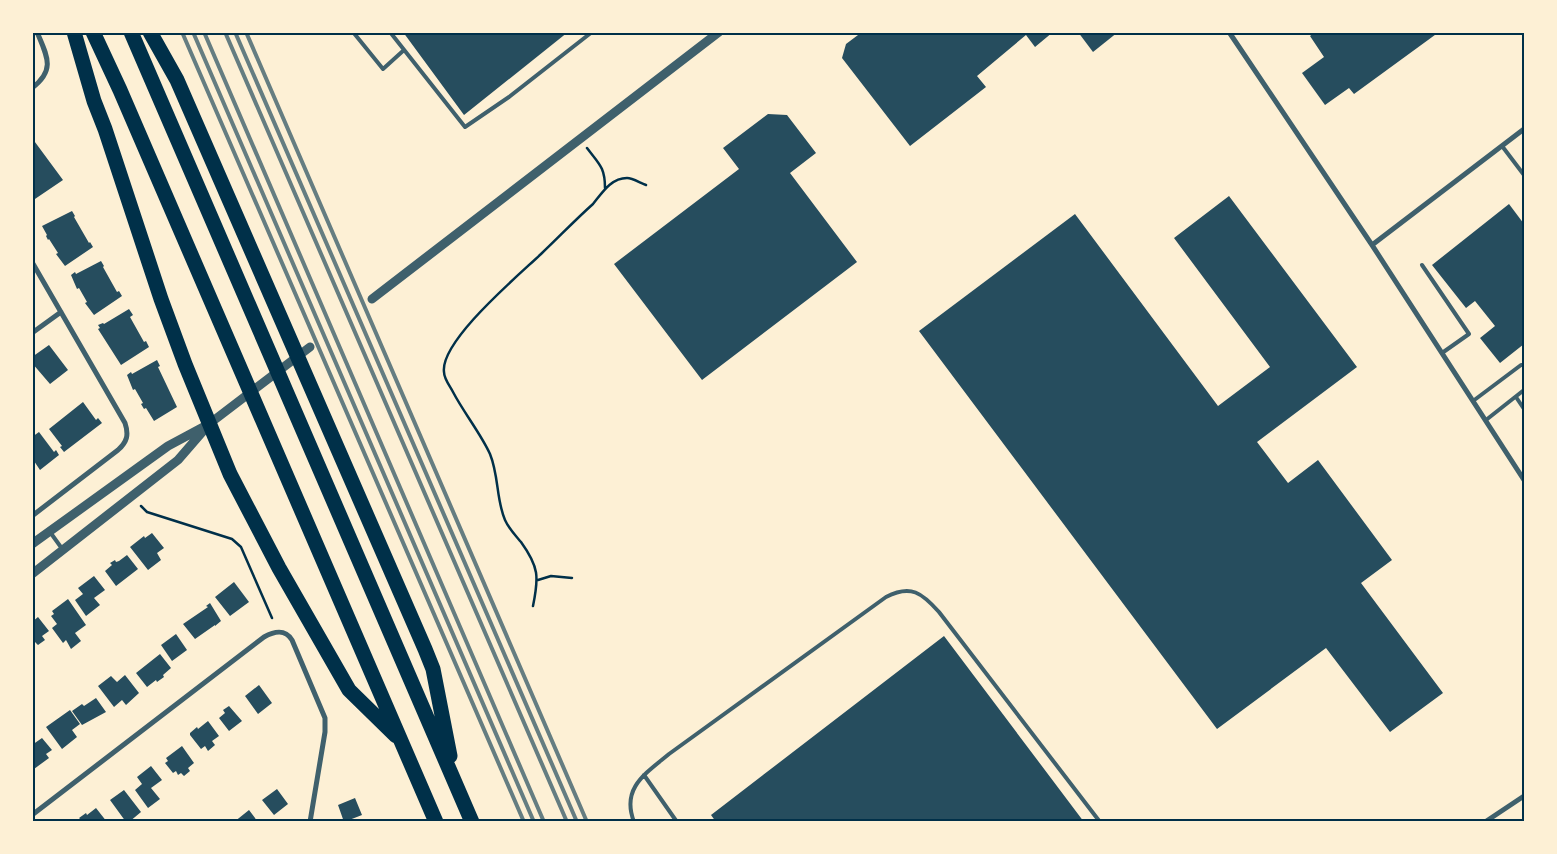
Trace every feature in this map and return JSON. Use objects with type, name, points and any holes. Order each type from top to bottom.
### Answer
[{"type":"highway","points":[[74,32],[94,100],[181,356],[230,474],[255,523],[349,690],[401,742]]},
{"type":"highway","points":[[93,32],[120,90],[436,822]]},
{"type":"highway","points":[[131,32],[472,822]]},
{"type":"highway","points":[[150,32],[177,80],[432,669],[457,787]]},
{"type":"street","points":[[32,88],[44,78],[48,66],[46,53],[37,32]]},
{"type":"street","points":[[372,299],[718,32]]},
{"type":"street","points":[[1229,32],[1372,245],[1524,480]]},
{"type":"street","points":[[1372,245],[1524,129]]},
{"type":"street","points":[[32,262],[127,429],[126,439],[118,450],[32,516]]},
{"type":"street","points":[[32,332],[61,312]]},
{"type":"street","points":[[32,544],[168,446],[209,424],[310,347]]},
{"type":"street","points":[[32,574],[178,460],[209,424]]},
{"type":"street","points":[[32,816],[259,641],[275,632],[285,633],[292,640],[325,718],[325,732],[310,822]]},
{"type":"street","points":[[1485,822],[1524,796]]},
{"type":"lane","points":[[353,32],[383,69],[404,50]]},
{"type":"lane","points":[[390,32],[465,127],[509,96],[592,32]]},
{"type":"lane","points":[[1502,146],[1524,175]]},
{"type":"lane","points":[[1422,266],[1470,334],[1442,353]]},
{"type":"lane","points":[[1473,401],[1521,365],[1524,365]]},
{"type":"lane","points":[[1486,420],[1524,390]]},
{"type":"lane","points":[[1516,397],[1524,409]]},
{"type":"lane","points":[[50,532],[63,550]]},
{"type":"lane","points":[[634,822],[630,812],[630,796],[632,789],[644,774],[870,608],[893,594],[909,590],[924,598],[939,612],[1100,822]]},
{"type":"lane","points":[[644,774],[678,822]]},
{"type":"path","points":[[580,139],[601,166],[605,174],[605,188]]},
{"type":"path","points":[[533,606],[538,580],[536,569],[531,558],[505,520],[500,503],[496,469],[489,452],[464,412],[443,371],[447,356],[459,336],[487,305],[593,204],[605,188],[615,181],[628,178],[646,185]]},
{"type":"path","points":[[141,506],[147,512],[232,539],[236,542],[244,552],[272,618]]},
{"type":"path","points":[[538,580],[551,576],[572,578]]},
{"type":"building","points":[[403,32],[568,32],[464,115]]},
{"type":"building","points":[[862,32],[1053,32],[1035,47],[1026,35],[977,76],[986,87],[910,146],[842,58],[846,44]]},
{"type":"building","points":[[1078,32],[1118,32],[1093,52]]},
{"type":"building","points":[[1315,32],[1439,32],[1354,94],[1349,88],[1325,105],[1302,73],[1324,57],[1310,36]]},
{"type":"building","points":[[768,114],[787,115],[816,153],[790,173],[857,262],[702,380],[614,264],[739,169],[723,148]]},
{"type":"building","points":[[32,138],[63,180],[32,201]]},
{"type":"building","points":[[1229,196],[1357,367],[1257,442],[1288,483],[1318,460],[1392,560],[1361,583],[1443,693],[1390,732],[1326,648],[1217,729],[919,331],[1075,214],[1218,406],[1270,367],[1174,238]]},
{"type":"building","points":[[1509,204],[1524,224],[1524,344],[1500,363],[1480,338],[1495,326],[1475,301],[1466,308],[1432,265]]},
{"type":"building","points":[[72,211],[93,247],[65,266],[56,254],[58,253],[48,240],[42,226]]},
{"type":"building","points":[[101,261],[117,292],[119,291],[122,296],[94,315],[85,303],[87,302],[79,288],[77,289],[71,275]]},
{"type":"building","points":[[129,309],[133,315],[130,317],[144,342],[146,341],[149,347],[121,365],[98,329],[100,328],[98,325],[104,324]]},
{"type":"building","points":[[49,345],[68,370],[50,384],[32,363],[32,357]]},
{"type":"building","points":[[157,360],[160,366],[158,367],[177,407],[154,421],[146,408],[144,409],[141,404],[143,403],[135,389],[133,390],[127,375]]},
{"type":"building","points":[[83,402],[96,420],[98,418],[102,423],[64,452],[60,447],[62,446],[49,429]]},
{"type":"building","points":[[39,432],[54,452],[56,450],[59,455],[40,470],[32,458],[32,437]]},
{"type":"building","points":[[152,533],[164,548],[157,553],[161,560],[148,570],[130,547],[144,536],[145,538]]},
{"type":"building","points":[[127,555],[138,569],[116,586],[105,571],[112,565],[110,563],[115,560],[116,562],[119,561]]},
{"type":"building","points":[[94,576],[105,590],[94,598],[100,605],[86,616],[75,600],[83,594],[78,588]]},
{"type":"building","points":[[234,582],[249,602],[230,616],[215,597]]},
{"type":"building","points":[[68,599],[86,625],[75,633],[81,641],[71,649],[66,640],[63,643],[52,628],[57,624],[51,616],[54,614],[52,611]]},
{"type":"building","points":[[210,603],[221,621],[195,639],[183,624],[208,607],[206,606]]},
{"type":"building","points":[[38,617],[49,631],[42,636],[45,640],[38,645],[35,642],[32,644],[32,622]]},
{"type":"building","points":[[176,634],[187,650],[172,661],[161,645]]},
{"type":"building","points":[[944,636],[1084,822],[716,822],[711,815]]},
{"type":"building","points":[[160,654],[171,668],[163,675],[164,677],[147,687],[136,673]]},
{"type":"building","points":[[125,675],[139,693],[126,705],[122,700],[114,707],[98,686],[111,676],[117,682]]},
{"type":"building","points":[[259,685],[272,703],[258,714],[245,696]]},
{"type":"building","points":[[96,698],[106,712],[82,725],[72,711]]},
{"type":"building","points":[[229,706],[242,721],[229,731],[219,718],[225,713],[223,710]]},
{"type":"building","points":[[70,710],[80,724],[72,730],[77,737],[62,749],[46,727]]},
{"type":"building","points":[[208,721],[219,736],[212,741],[215,745],[208,751],[205,746],[201,749],[190,733]]},
{"type":"building","points":[[42,738],[52,750],[46,754],[49,758],[34,769],[32,767],[32,745]]},
{"type":"building","points":[[182,746],[194,763],[188,768],[190,771],[184,776],[181,773],[178,775],[176,771],[173,773],[165,763],[168,761],[166,758]]},
{"type":"building","points":[[151,766],[162,780],[151,788],[160,799],[148,808],[135,790],[142,784],[137,777]]},
{"type":"building","points":[[277,789],[288,804],[274,815],[262,800]]},
{"type":"building","points":[[124,790],[141,812],[129,822],[126,822],[110,800]]},
{"type":"building","points":[[355,798],[362,815],[344,822],[338,805]]},
{"type":"building","points":[[96,808],[107,822],[79,822],[81,820],[79,818]]},
{"type":"building","points":[[249,810],[258,822],[234,822]]},
{"type":"railway","points":[[182,32],[524,822]]},
{"type":"railway","points":[[193,32],[534,822]]},
{"type":"railway","points":[[204,32],[544,822]]},
{"type":"railway","points":[[225,32],[567,822]]},
{"type":"railway","points":[[235,32],[577,822]]},
{"type":"railway","points":[[246,32],[587,822]]}]
